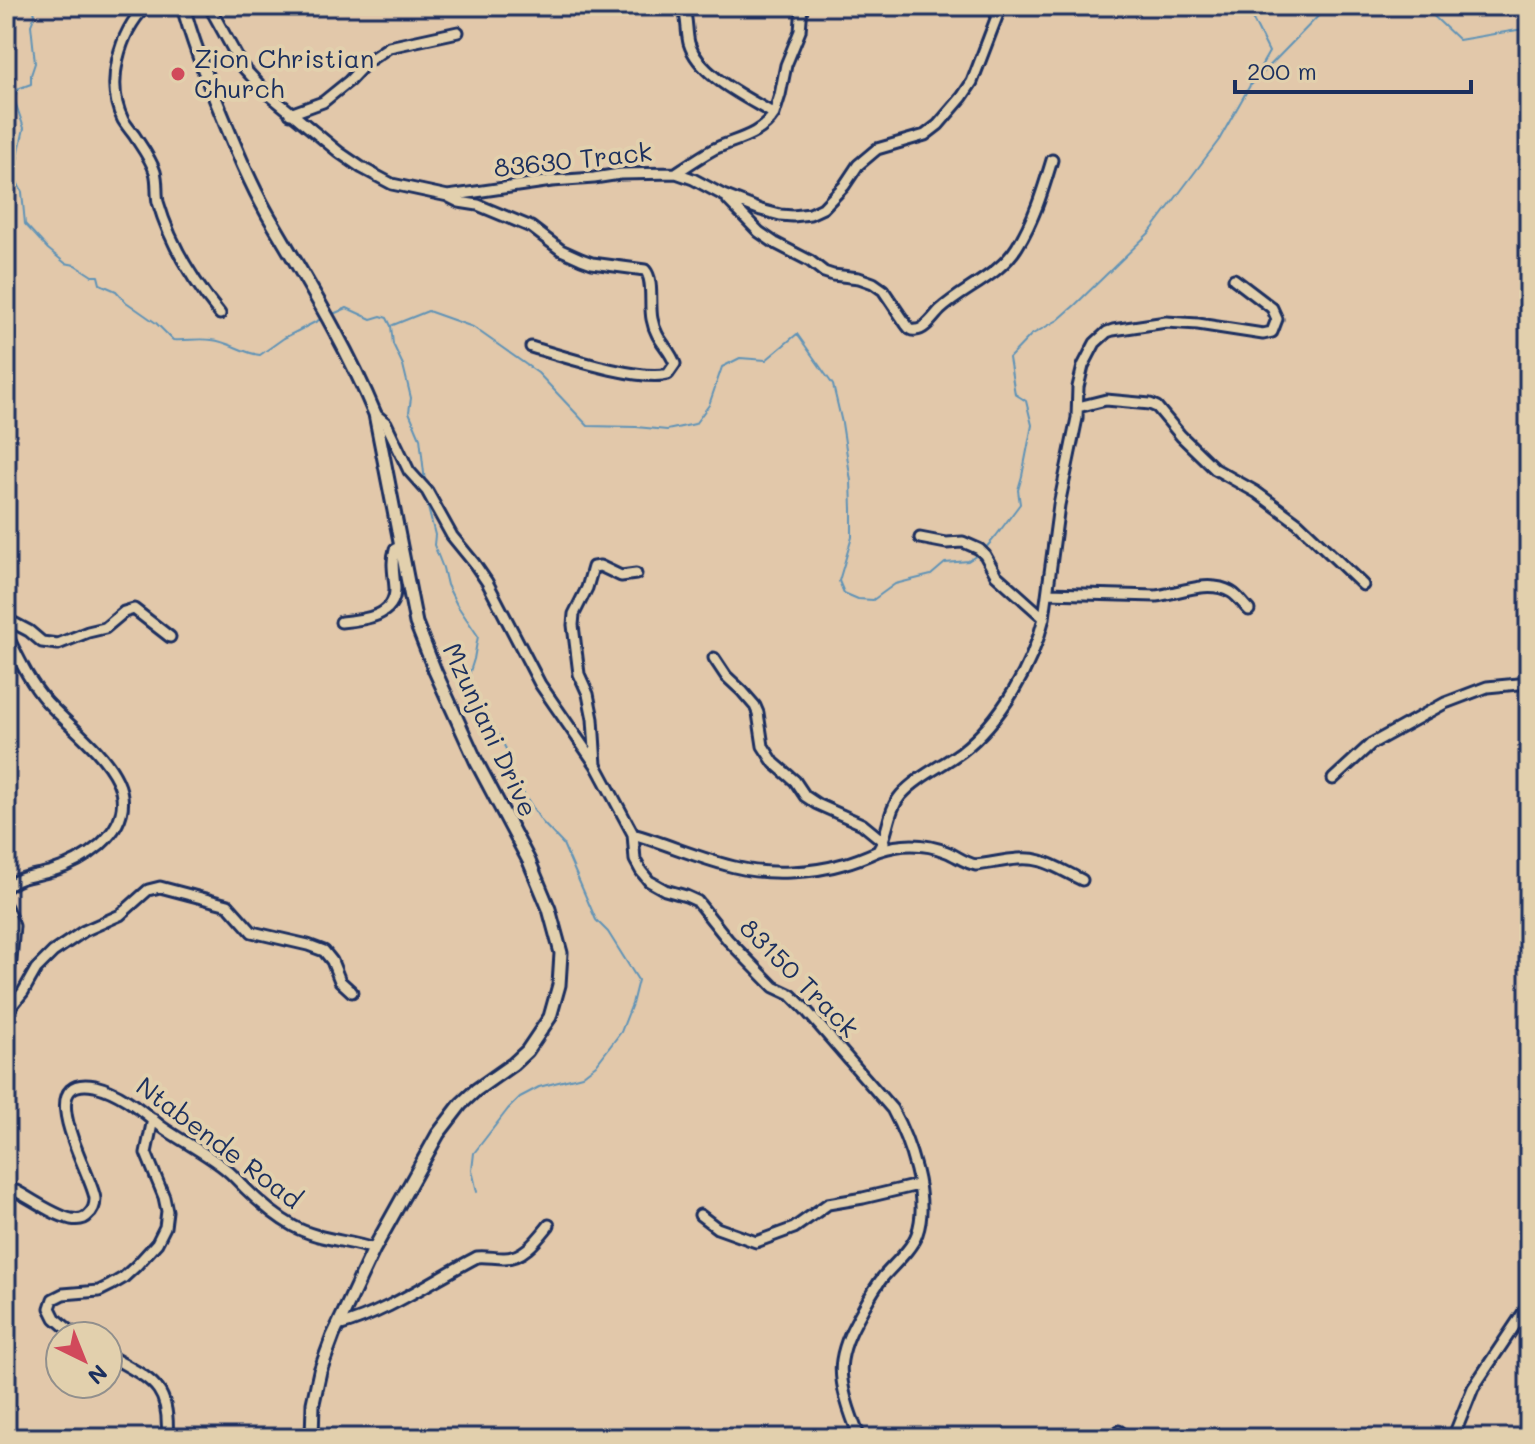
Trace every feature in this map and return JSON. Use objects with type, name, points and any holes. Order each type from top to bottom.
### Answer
[{"type":"main road","name":"Mzunjani Drive","points":[[183,6],[193,44],[249,179],[323,307],[375,414],[416,623],[476,761],[529,861],[549,909],[561,953],[559,985],[550,1017],[541,1032],[527,1051],[461,1104],[438,1134],[374,1249],[320,1371],[313,1403],[312,1438]]},
{"type":"street","points":[[146,6],[133,23],[117,64],[115,86],[119,109],[154,170],[157,200],[178,252],[220,314]]},
{"type":"street","name":"83630 Track","points":[[209,6],[242,66],[266,92],[340,153],[378,177],[407,188],[448,196],[620,174],[676,173],[723,195],[780,215],[810,214],[823,208],[858,165],[877,149],[925,135],[945,117],[972,82],[1001,6]]},
{"type":"street","points":[[683,6],[689,42],[703,66],[726,86],[774,114]]},
{"type":"street","points":[[676,173],[702,155],[752,134],[768,122],[774,114],[786,65],[800,31],[802,6]]},
{"type":"street","points":[[290,114],[323,102],[368,61],[389,47],[458,32]]},
{"type":"street","points":[[723,195],[759,232],[824,272],[873,283],[883,290],[910,329],[916,330],[995,271],[1016,249],[1036,212],[1052,160]]},
{"type":"street","points":[[448,196],[531,227],[561,250],[581,259],[645,270],[651,278],[650,300],[655,332],[675,364],[668,374],[645,375],[531,347]]},
{"type":"street","points":[[878,851],[901,795],[985,731],[1019,681],[1040,634],[1057,513],[1077,418],[1078,387],[1083,366],[1095,343],[1107,332],[1166,322],[1263,334],[1272,332],[1277,319],[1272,308],[1234,279]]},
{"type":"street","points":[[1078,407],[1106,400],[1157,407],[1215,469],[1256,492],[1298,523],[1363,585]]},
{"type":"street","name":"83150 Track","points":[[375,414],[386,423],[409,471],[424,488],[452,536],[487,582],[540,684],[596,765],[633,834],[635,860],[641,871],[649,881],[665,890],[697,901],[728,940],[774,987],[791,995],[892,1109],[901,1126],[916,1170],[920,1211],[917,1234],[876,1285],[851,1331],[842,1357],[845,1394],[860,1438]]},
{"type":"street","points":[[920,538],[946,543],[963,542],[982,552],[996,575],[1044,618]]},
{"type":"street","points":[[341,622],[374,617],[385,611],[395,592],[392,559],[395,549],[401,546]]},
{"type":"street","points":[[596,765],[593,719],[574,648],[574,614],[593,567],[600,566],[621,576],[636,574]]},
{"type":"street","points":[[1048,593],[1156,596],[1173,594],[1190,587],[1211,587],[1231,592],[1249,610]]},
{"type":"street","points":[[6,619],[42,642],[58,644],[105,628],[124,612],[134,609],[170,637]]},
{"type":"street","points":[[6,633],[29,679],[106,763],[124,801],[121,818],[114,830],[86,856],[52,871],[14,882],[6,888]]},
{"type":"street","points":[[714,658],[726,676],[755,706],[763,746],[774,763],[795,781],[805,796],[862,824],[884,842]]},
{"type":"street","points":[[1333,779],[1371,744],[1445,703],[1487,687],[1529,683]]},
{"type":"street","points":[[633,834],[732,866],[765,872],[815,870],[842,865],[878,851],[908,844],[945,851],[976,865],[1032,859],[1082,880]]},
{"type":"street","points":[[6,1013],[43,961],[53,952],[84,931],[120,915],[148,890],[156,887],[224,904],[235,911],[252,932],[324,951],[340,981],[352,992]]},
{"type":"street","points":[[6,907],[14,926],[6,981]]},
{"type":"street","name":"Ntabende Road","points":[[6,1186],[68,1218],[81,1219],[91,1213],[95,1199],[68,1125],[65,1104],[72,1090],[80,1086],[94,1086],[118,1095],[214,1160],[255,1198],[295,1227],[317,1236],[374,1249]]},
{"type":"street","points":[[57,1320],[50,1308],[53,1299],[63,1294],[99,1291],[123,1278],[147,1256],[165,1227],[167,1211],[164,1197],[146,1153],[153,1119]]},
{"type":"street","points":[[700,1215],[717,1228],[756,1242],[794,1228],[828,1204],[918,1185]]},
{"type":"street","points":[[338,1326],[382,1310],[477,1257],[521,1255],[549,1225]]},
{"type":"street","points":[[1453,1438],[1473,1388],[1529,1304]]},
{"type":"street","points":[[124,1365],[161,1392],[168,1411],[167,1438]]},
{"type":"waterway","points":[[33,6],[35,15],[31,25],[35,63],[31,84],[20,88],[14,99],[24,128],[16,180],[22,192],[25,224],[48,249],[65,263],[98,276],[100,284],[116,291],[173,340],[212,340],[260,355],[284,338],[323,318]]},
{"type":"waterway","points":[[984,550],[1020,504],[1018,490],[1032,425],[1026,401],[1015,394],[1009,358],[1031,335],[1058,320],[1075,305],[1150,232],[1219,140],[1269,52],[1246,6]]},
{"type":"waterway","points":[[1251,85],[1328,6]]},
{"type":"waterway","points":[[1423,6],[1459,40],[1529,28]]},
{"type":"waterway","points":[[333,314],[347,308],[371,319],[387,318],[411,398],[409,412],[420,438],[425,482]]},
{"type":"waterway","points":[[393,325],[428,311],[473,327],[538,373],[588,426],[667,430],[695,424],[709,405],[722,367],[740,358],[766,360],[797,334],[833,385],[842,423],[852,509],[852,537],[839,581],[844,593],[858,599],[873,600],[895,584],[931,575],[945,563],[968,561],[979,554]]},
{"type":"waterway","points":[[425,496],[435,535],[434,545],[447,585],[478,636],[468,678],[473,695],[506,749],[510,772],[542,822],[563,844],[596,920],[608,932],[638,980],[621,1032],[596,1065],[582,1076],[539,1087],[520,1097],[474,1153],[472,1170],[477,1192]]},
{"type":"place","name":"Zion Christian Church","points":[[178,74]]}]
